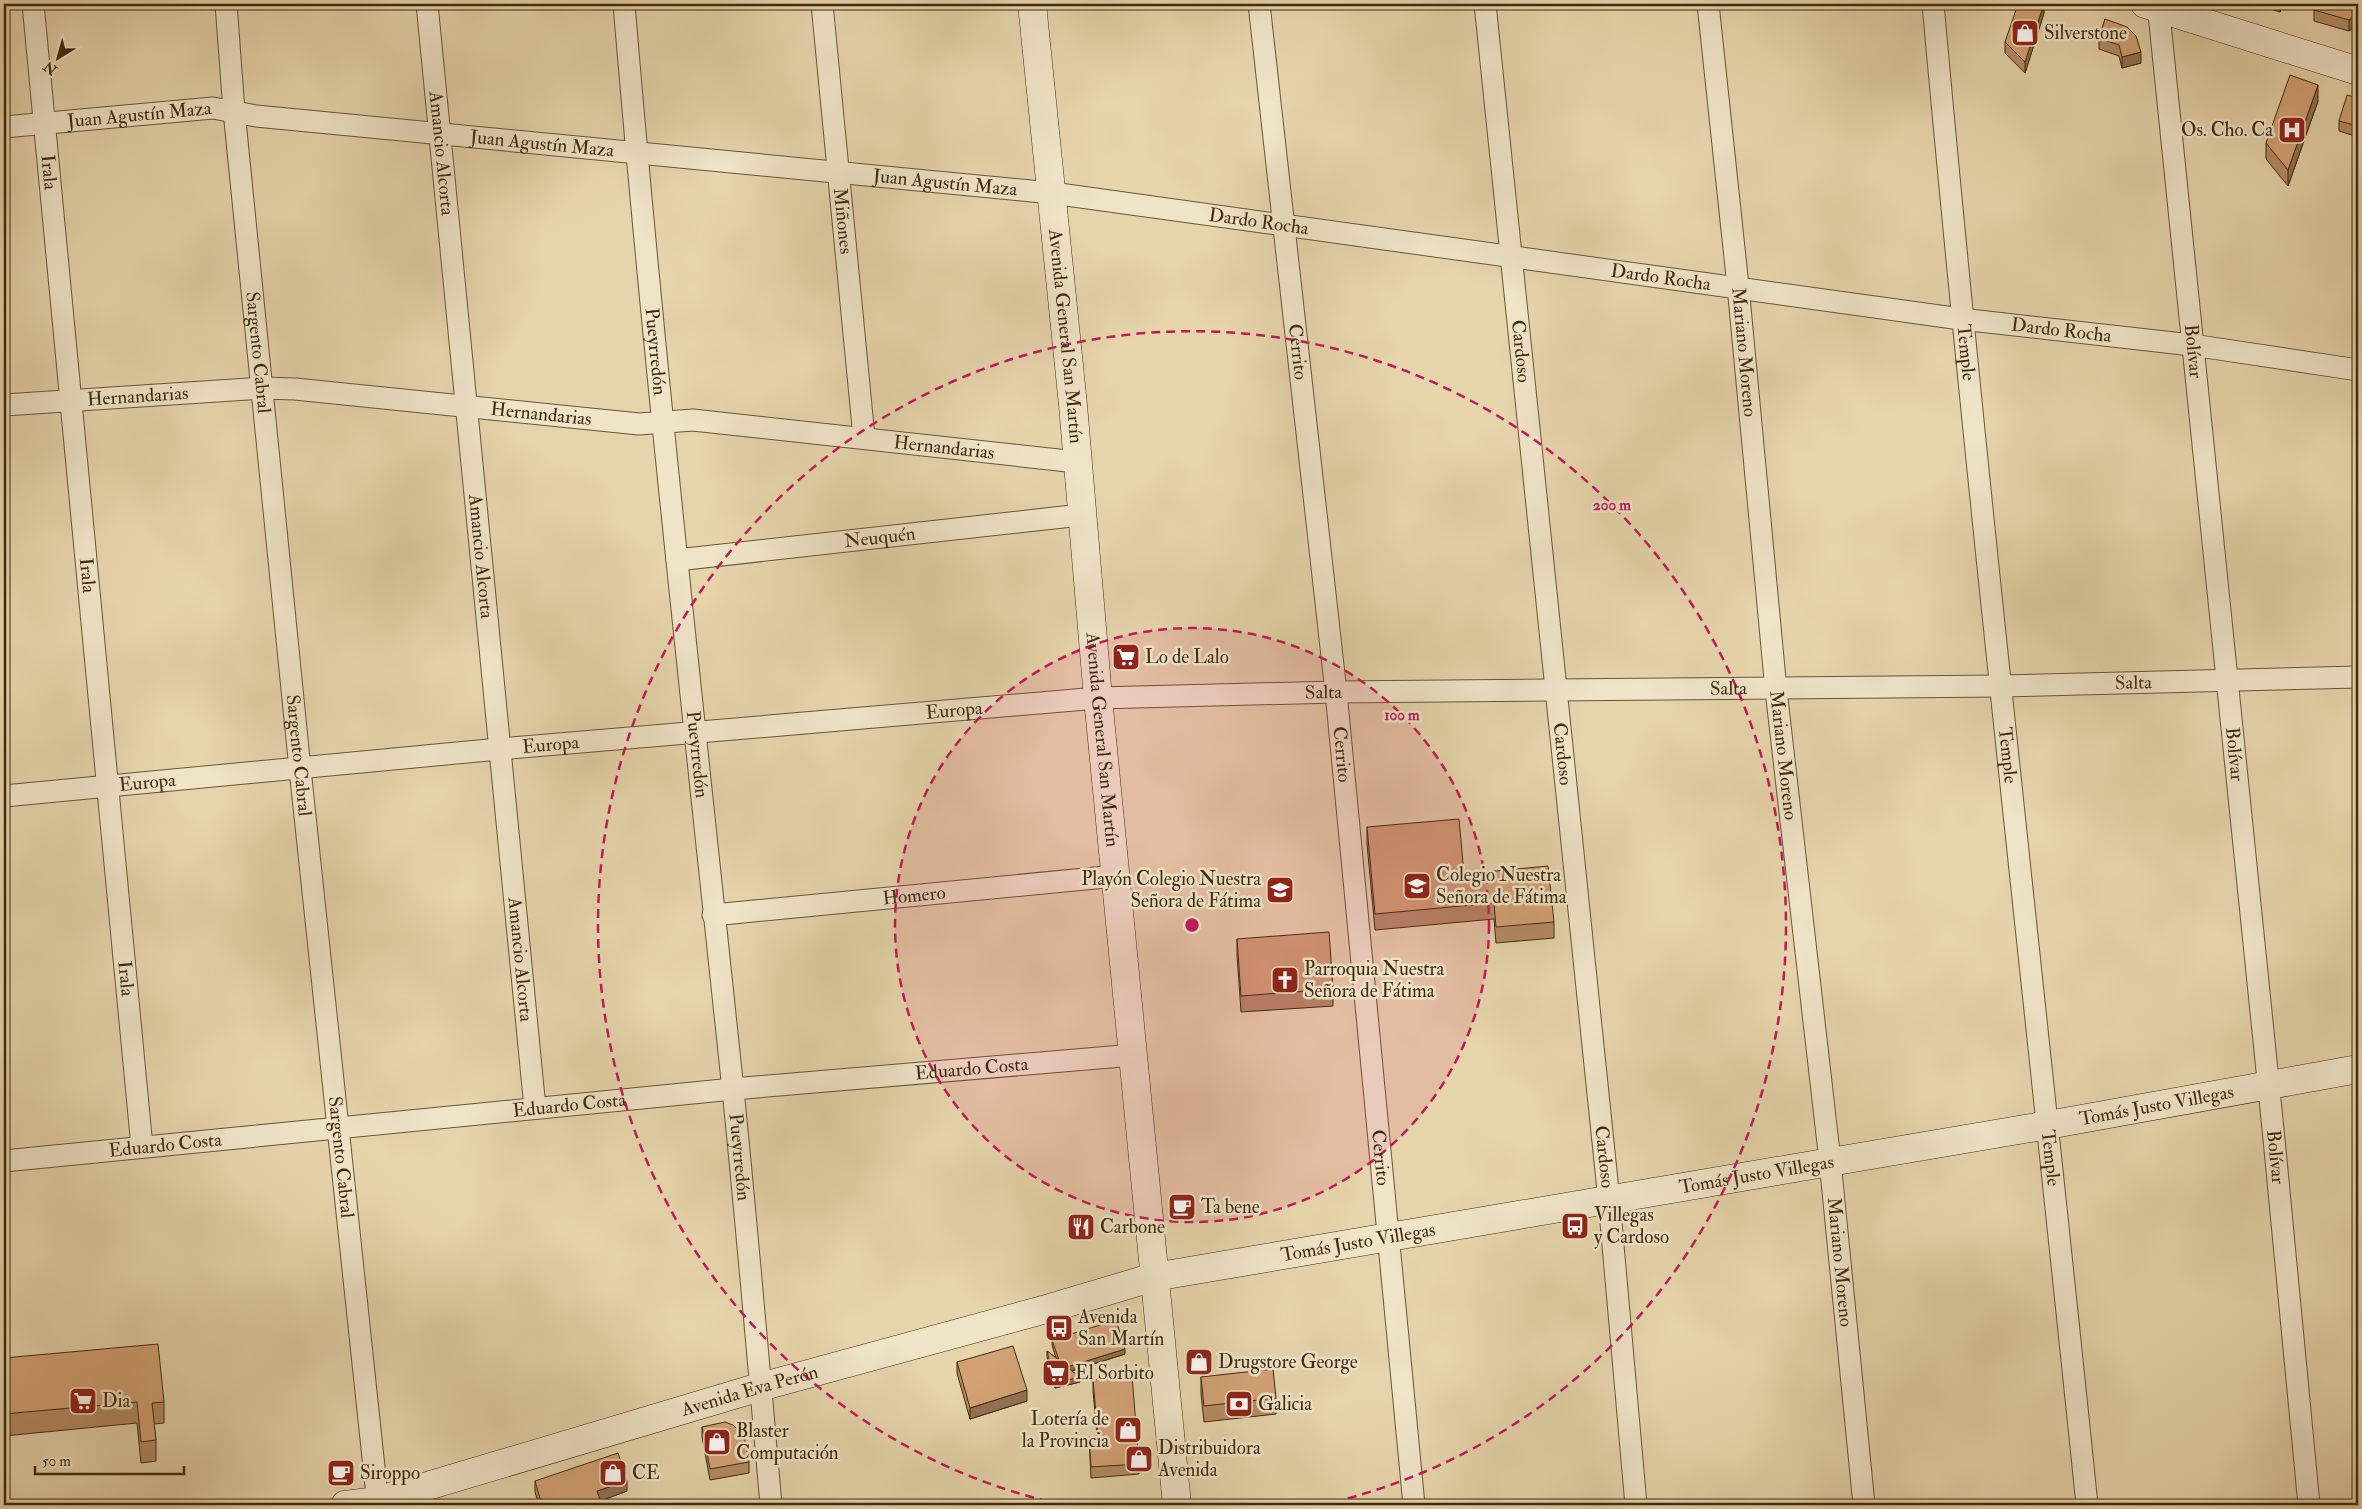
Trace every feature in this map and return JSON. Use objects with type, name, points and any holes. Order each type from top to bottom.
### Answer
[{"type":"main road","name":"Avenida General San Martín","points":[[1032,4],[1052,192],[1098,698],[1177,1505]]},
{"type":"main road","points":[[2154,5],[2358,71]]},
{"type":"main road","name":"Tomás Justo Villegas","points":[[1154,1277],[2048,1125],[2358,1069]]},
{"type":"main road","name":"Avenida Eva Perón","points":[[345,1505],[378,1503],[760,1387],[1050,1308],[1154,1277]]},
{"type":"street","name":"Irala","points":[[33,4],[142,1147]]},
{"type":"street","name":"Sargento Cabral","points":[[226,4],[234,111],[300,769],[378,1503]]},
{"type":"street","name":"Amancio Alcorta","points":[[428,4],[438,133],[467,406],[535,1108]]},
{"type":"street","name":"Pueyrredón","points":[[624,4],[636,153],[712,915],[732,1089],[771,1505]]},
{"type":"street","name":"Miñones","points":[[822,4],[840,173],[864,437]]},
{"type":"street","name":"Cerrito","points":[[1259,4],[1336,692],[1414,1505]]},
{"type":"street","name":"Cardoso","points":[[1485,4],[1558,690],[1609,1200],[1636,1505]]},
{"type":"street","name":"Mariano Moreno","points":[[1708,4],[1738,286],[1776,690],[1830,1161],[1864,1505]]},
{"type":"street","name":"Temple","points":[[1933,4],[1961,318],[2002,686],[2087,1505]]},
{"type":"street","name":"Bolívar","points":[[2154,5],[2227,681],[2309,1505]]},
{"type":"street","name":"Juan Agustín Maza","points":[[4,127],[213,108],[256,116],[1052,192]]},
{"type":"street","name":"Dardo Rocha","points":[[1052,192],[1961,318],[2192,345],[2358,370]]},
{"type":"street","name":"Hernandarias","points":[[4,405],[71,399],[263,388],[467,406],[639,424],[693,420],[864,437],[1077,462]]},
{"type":"street","name":"Neuquén","points":[[677,560],[1081,515]]},
{"type":"street","name":"Salta","points":[[1098,698],[1336,692],[1776,690],[2358,677]]},
{"type":"street","name":"Europa","points":[[4,796],[499,749],[695,734],[1098,698]]},
{"type":"street","name":"Homero","points":[[712,915],[1116,876]]},
{"type":"street","name":"Eduardo Costa","points":[[4,1161],[732,1089],[1134,1055]]},
{"type":"building","name":"Silverstone","points":[[2018,4],[2044,4],[2025,62],[2005,42]]},
{"type":"building","points":[[2316,4],[2354,4],[2356,15],[2349,20],[2314,10]]},
{"type":"building","points":[[2105,19],[2127,27],[2136,36],[2141,52],[2122,57],[2119,45],[2099,38]]},
{"type":"building","name":"Os. Cho. Ca","points":[[2290,75],[2318,85],[2288,170],[2266,143]]},
{"type":"building","points":[[2347,95],[2358,98],[2358,126],[2339,121]]},
{"type":"building","name":"Colegio Nuestra Señora de Fátima","points":[[1459,819],[1464,874],[1548,866],[1554,922],[1496,927],[1494,903],[1375,914],[1367,827]]},
{"type":"building","name":"Parroquia Nuestra Señora de Fátima","points":[[1329,932],[1333,989],[1241,996],[1237,939]]},
{"type":"building","points":[[1116,1320],[1125,1349],[1067,1367],[1080,1377],[1055,1383],[1047,1351],[1059,1360],[1052,1340]]},
{"type":"building","name":"Dia","points":[[158,1344],[164,1402],[152,1403],[156,1440],[141,1442],[137,1402],[4,1414],[4,1358]]},
{"type":"building","points":[[1013,1346],[1027,1390],[970,1408],[957,1362]]},
{"type":"building","points":[[1273,1369],[1276,1398],[1204,1406],[1201,1377]]},
{"type":"building","points":[[1132,1375],[1139,1464],[1091,1467],[1089,1437],[1098,1436],[1093,1380]]},
{"type":"building","points":[[725,1422],[733,1425],[744,1436],[749,1462],[710,1469],[702,1427]]},
{"type":"building","points":[[618,1453],[627,1481],[597,1491],[602,1505],[573,1505],[572,1500],[556,1505],[542,1505],[535,1481]]},
{"type":"place","name":"Silverstone","points":[[2025,33]]},
{"type":"place","name":"Os. Cho. Ca","points":[[2292,130]]},
{"type":"place","name":"Lo de Lalo","points":[[1126,657]]},
{"type":"place","name":"Colegio Nuestra Señora de Fátima","points":[[1417,886]]},
{"type":"place","name":"Playón Colegio Nuestra Señora de Fátima","points":[[1280,890]]},
{"type":"place","name":"Parroquia Nuestra Señora de Fátima","points":[[1285,980]]},
{"type":"place","name":"Ta bene","points":[[1182,1207]]},
{"type":"place","name":"Villegas y Cardoso","points":[[1575,1226]]},
{"type":"place","name":"Carbone","points":[[1081,1227]]},
{"type":"place","name":"Avenida San Martín","points":[[1059,1328]]},
{"type":"place","name":"Drugstore George","points":[[1199,1362]]},
{"type":"place","name":"El Sorbito","points":[[1056,1373]]},
{"type":"place","name":"Dia","points":[[83,1401]]},
{"type":"place","name":"Galicia","points":[[1239,1404]]},
{"type":"place","name":"Lotería de la Provincia","points":[[1128,1430]]},
{"type":"place","name":"Blaster Computación","points":[[717,1442]]},
{"type":"place","name":"Distribuidora Avenida","points":[[1139,1459]]},
{"type":"place","name":"Siroppo","points":[[341,1473]]},
{"type":"place","name":"CE","points":[[613,1473]]}]
